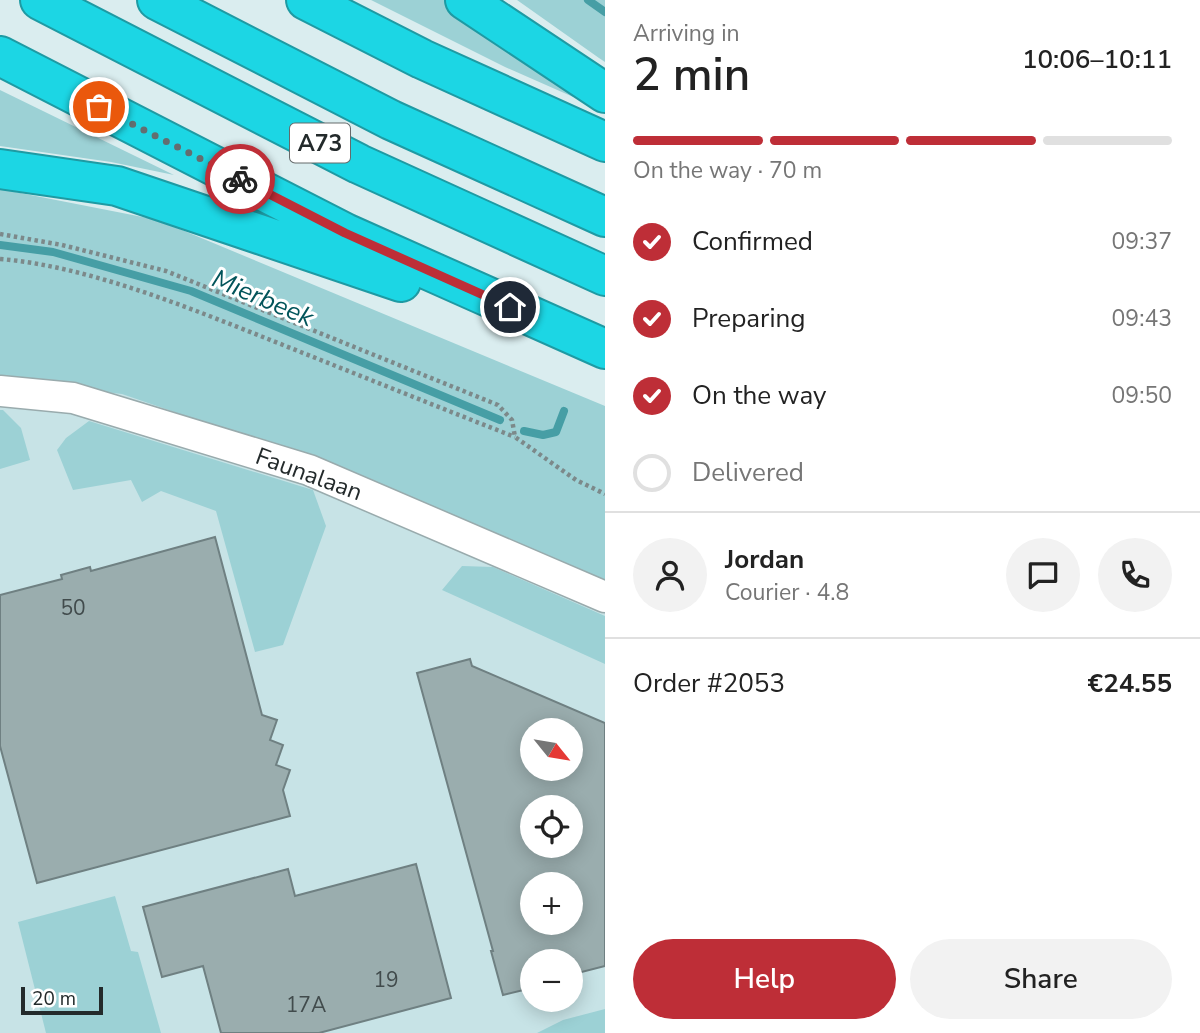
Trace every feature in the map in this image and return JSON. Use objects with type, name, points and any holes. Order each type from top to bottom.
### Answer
[{"type":"highway","name":"A73","points":[[40,0],[359,164],[605,276]]},
{"type":"highway","name":"A73","points":[[158,0],[391,120],[605,217]]},
{"type":"highway","points":[[306,0],[422,59],[605,142]]},
{"type":"highway","points":[[466,0],[605,93]]},
{"type":"highway","points":[[0,56],[345,233],[605,349]]},
{"type":"highway","points":[[0,169],[117,186],[408,285],[605,357]]},
{"type":"street","name":"Faunalaan","points":[[0,391],[74,398],[309,470],[605,597]]},
{"type":"path","points":[[0,234],[62,245],[166,271],[250,303],[498,405],[512,420],[515,437]]},
{"type":"path","points":[[0,259],[62,270],[136,290],[219,320],[515,437],[576,480],[605,494]]},
{"type":"shaded area","points":[[371,0],[450,0],[605,111],[505,67]]},
{"type":"shaded area","points":[[517,0],[605,0],[605,62],[599,58]]},
{"type":"shaded area","points":[[0,90],[174,175],[111,162],[0,146]]},
{"type":"shaded area","points":[[0,189],[158,220],[605,406],[605,584],[268,444],[122,394],[0,380]]},
{"type":"shaded area","points":[[0,295],[605,461],[605,1033],[0,1033]]},
{"type":"shaded area","points":[[0,410],[21,428],[30,460],[0,469]]},
{"type":"shaded area","points":[[89,421],[313,490],[326,526],[283,645],[255,652],[216,511],[161,491],[142,502],[131,480],[73,490],[57,450],[66,438]]},
{"type":"shaded area","points":[[462,566],[493,567],[605,616],[605,664],[442,590]]},
{"type":"shaded area","points":[[115,896],[131,951],[138,952],[161,1033],[46,1033],[18,922]]},
{"type":"shaded area","points":[[605,1009],[605,1033],[537,1033],[563,1020]]},
{"type":"building","points":[[215,537],[262,715],[277,720],[270,740],[283,745],[276,765],[290,770],[283,790],[290,816],[37,883],[0,746],[0,595],[62,579],[61,575],[90,567],[91,571]]},
{"type":"building","points":[[470,659],[472,666],[605,723],[605,966],[583,972],[583,949],[520,949],[520,991],[503,995],[417,673]]},
{"type":"building","points":[[416,864],[451,998],[319,1033],[221,1033],[203,966],[162,977],[143,907],[288,869],[295,896]]},
{"type":"waterway","name":"Mierbeek","points":[[588,0],[605,12]]},
{"type":"waterway","name":"Mierbeek","points":[[0,245],[53,252],[191,291],[500,420]]},
{"type":"waterway","name":"Mierbeek","points":[[524,431],[543,435],[556,432],[564,411]]},
{"type":"way so far","points":[[99,107],[240,179]]},
{"type":"route","points":[[240,179],[345,233],[510,307]]}]
